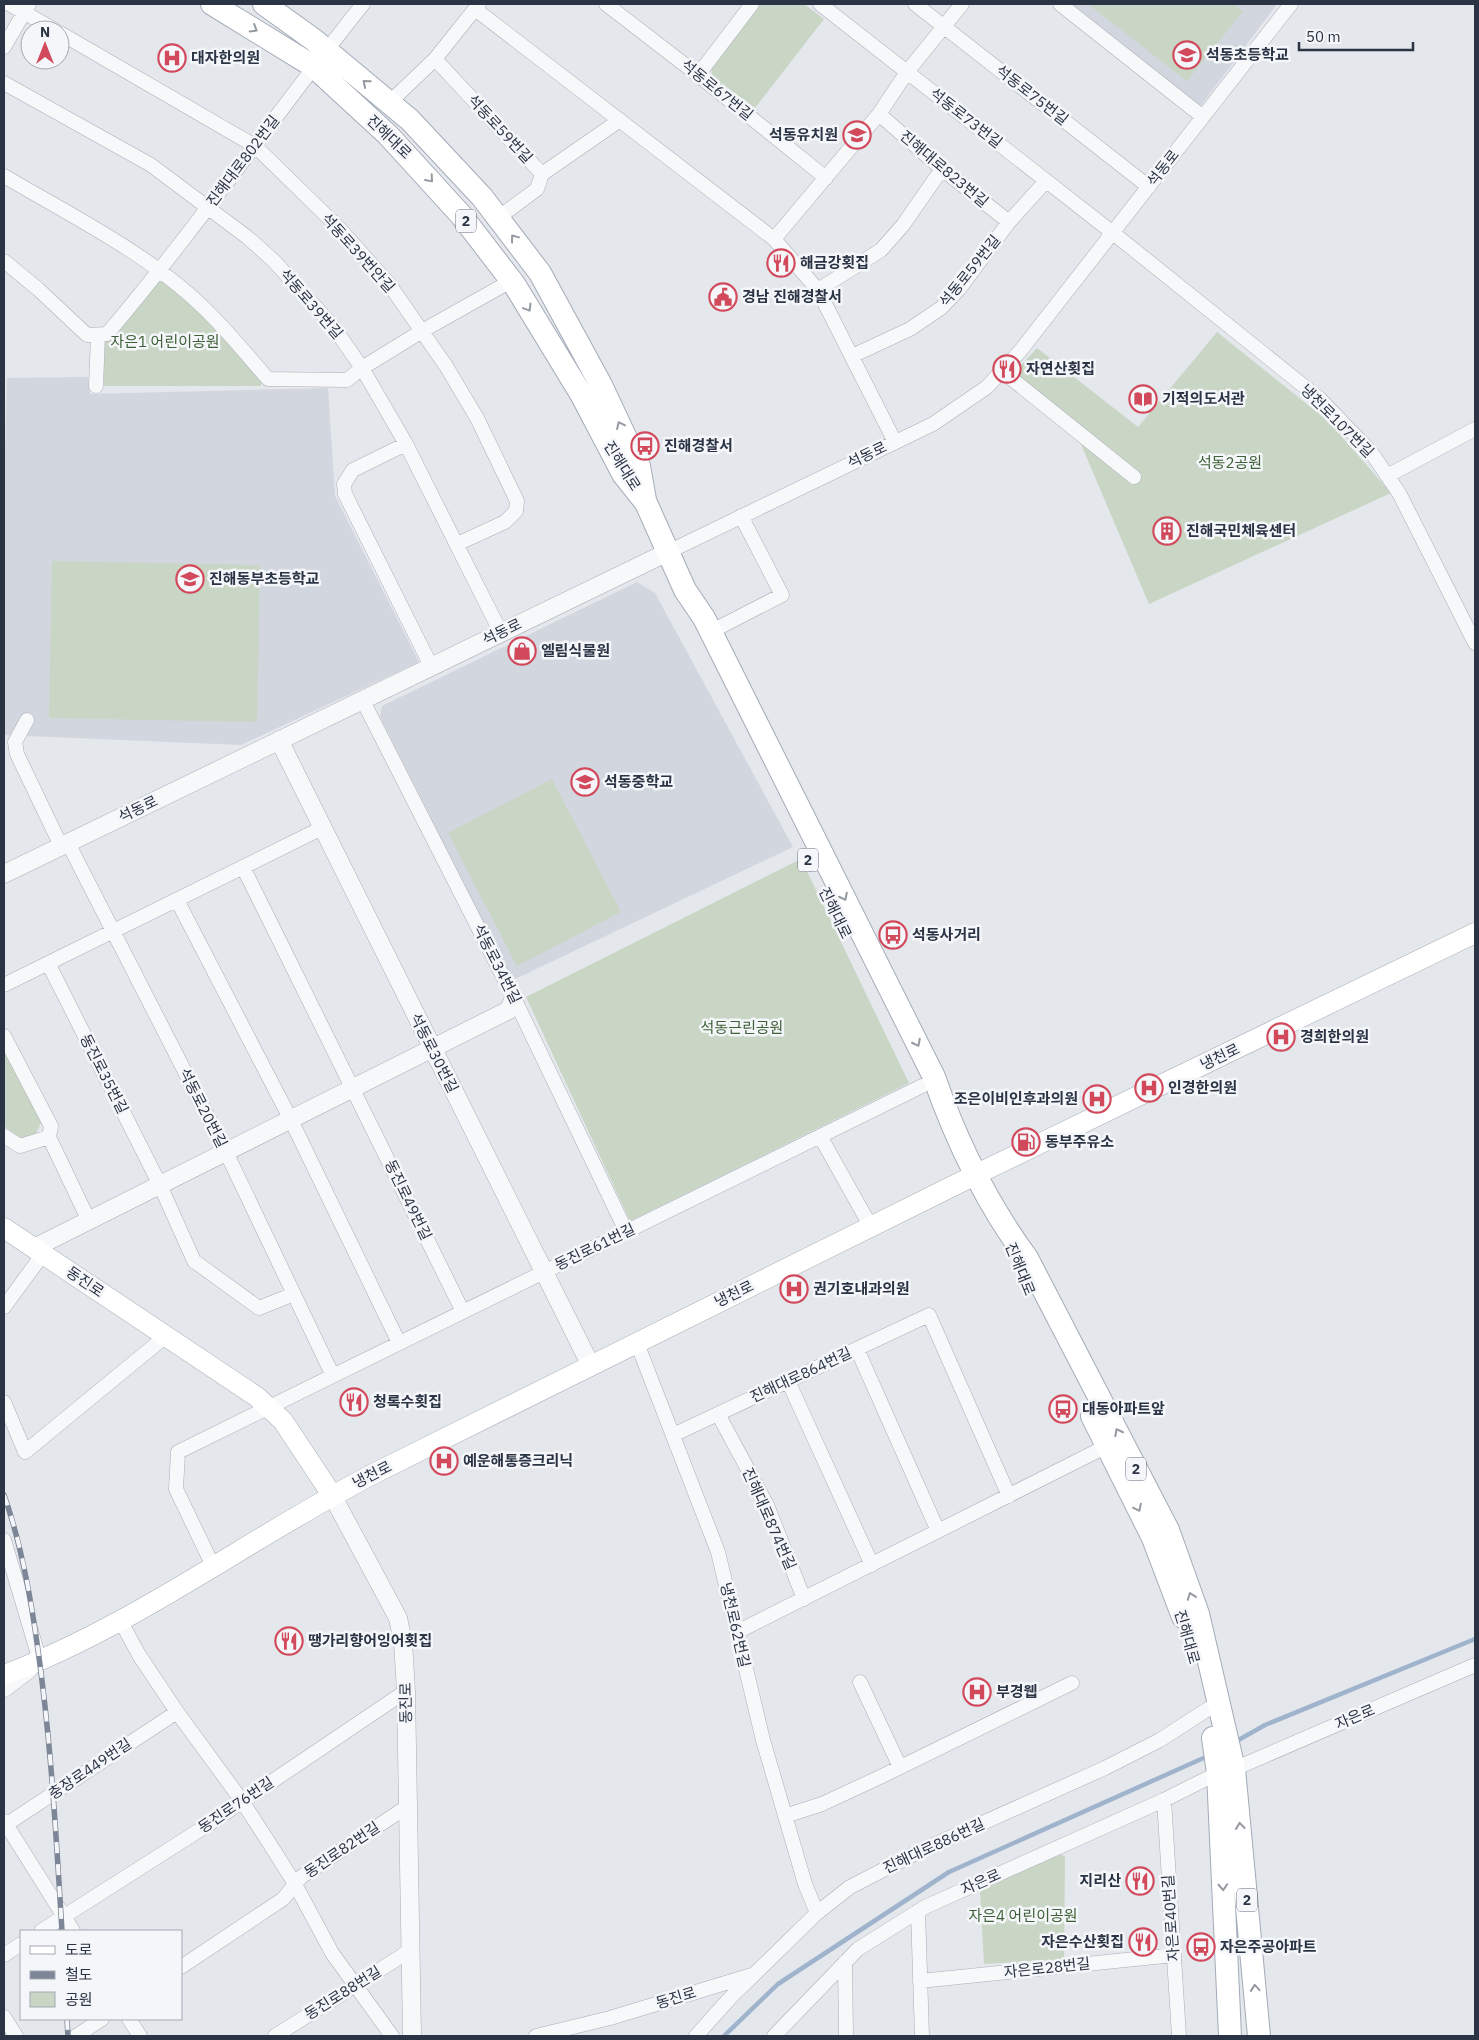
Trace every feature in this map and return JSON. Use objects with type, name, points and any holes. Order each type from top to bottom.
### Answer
[{"type":"main road","name":"진해대로","points":[[212,4],[320,58],[389,103],[410,120],[482,197],[540,273],[602,385],[639,466],[646,503]]},
{"type":"main road","name":"진해대로","points":[[264,4],[320,58],[388,135],[426,174],[461,215],[511,280],[581,394],[623,474],[646,503]]},
{"type":"main road","name":"2","points":[[646,503],[685,590],[704,618],[930,1068],[949,1121],[1004,1228]]},
{"type":"main road","name":"진해대로","points":[[685,590],[691,624],[922,1086],[949,1121]]},
{"type":"main road","name":"냉천로","points":[[4,1674],[40,1661],[120,1620],[332,1495],[977,1174],[1475,933]]},
{"type":"main road","name":"동진로","points":[[4,1228],[257,1397],[283,1421],[332,1495]]},
{"type":"main road","name":"진해대로","points":[[1004,1228],[1017,1269],[1153,1538],[1183,1618],[1208,1709],[1218,1731]]},
{"type":"main road","name":"진해대로","points":[[1004,1228],[1027,1258],[1168,1530],[1198,1614],[1218,1731]]},
{"type":"main road","name":"2","points":[[1218,1731],[1225,1769],[1259,2036]]},
{"type":"main road","name":"2","points":[[1225,1769],[1230,2036]]},
{"type":"street","points":[[9,4],[27,8],[42,20]]},
{"type":"street","name":"진해대로802번길","points":[[98,335],[107,334],[160,271],[320,58],[363,4]]},
{"type":"street","points":[[698,74],[752,4]]},
{"type":"street","name":"석동로73번길","points":[[820,4],[1113,233]]},
{"type":"street","name":"석동로75번길","points":[[915,4],[1149,187]]},
{"type":"street","points":[[774,239],[880,114],[907,72],[962,4]]},
{"type":"street","points":[[1060,4],[1203,118]]},
{"type":"street","name":"석동로","points":[[4,874],[933,424],[966,403],[987,387],[1021,350],[1290,4]]},
{"type":"street","points":[[389,103],[435,59],[477,6],[774,239],[818,290],[895,442]]},
{"type":"street","name":"석동로67번길","points":[[614,6],[826,178]]},
{"type":"street","points":[[4,47],[27,8]]},
{"type":"street","name":"석동로39번안길","points":[[70,39],[255,146],[340,229],[389,284],[446,366],[477,418],[517,501],[516,511],[505,522],[457,544]]},
{"type":"street","name":"석동로59번길","points":[[435,59],[542,174],[620,120]]},
{"type":"street","name":"석동로39번길","points":[[4,83],[151,165],[247,237],[274,261],[332,325],[362,368],[406,444],[501,633]]},
{"type":"street","name":"진해대로823번길","points":[[880,114],[942,169],[1009,222]]},
{"type":"street","points":[[818,290],[881,250],[903,225],[942,169]]},
{"type":"street","points":[[498,218],[537,189],[542,174]]},
{"type":"street","points":[[4,176],[56,205],[160,271],[203,308],[268,379],[347,380],[362,368],[422,331],[511,280]]},
{"type":"street","name":"석동로59번길","points":[[852,356],[910,329],[941,308],[959,289],[1009,222],[1046,181]]},
{"type":"street","name":"냉천로107번길","points":[[1113,233],[1320,399],[1371,452],[1399,493],[1475,643]]},
{"type":"street","points":[[4,261],[38,289],[87,335],[98,335],[96,386]]},
{"type":"street","points":[[1002,371],[1134,476]]},
{"type":"street","points":[[1387,476],[1475,429]]},
{"type":"street","points":[[406,444],[353,470],[344,484],[345,494],[431,666]]},
{"type":"street","points":[[710,632],[782,595],[741,516]]},
{"type":"street","name":"석동로34번길","points":[[362,699],[514,998],[626,1231]]},
{"type":"street","points":[[27,720],[15,742],[18,754],[65,844]]},
{"type":"street","name":"석동로30번길","points":[[279,740],[591,1366]]},
{"type":"street","points":[[4,985],[322,828]]},
{"type":"street","name":"석동로20번길","points":[[65,844],[113,931],[226,1152],[333,1376]]},
{"type":"street","points":[[243,867],[354,1088]]},
{"type":"street","points":[[177,900],[291,1120],[399,1343]]},
{"type":"street","name":"동진로35번길","points":[[48,964],[160,1185]]},
{"type":"street","points":[[4,1308],[38,1251],[89,1220],[509,1010],[514,998]]},
{"type":"street","points":[[4,1036],[51,1126],[49,1137],[89,1220]]},
{"type":"street","name":"동진로61번길","points":[[268,1408],[922,1086]]},
{"type":"street","name":"동진로49번길","points":[[354,1088],[463,1312]]},
{"type":"street","points":[[4,1136],[20,1146],[49,1137]]},
{"type":"street","points":[[820,1136],[871,1227]]},
{"type":"street","points":[[160,1185],[194,1261],[259,1308],[294,1294]]},
{"type":"street","name":"진해대로864번길","points":[[673,1435],[929,1315],[1009,1496]]},
{"type":"street","points":[[4,1402],[25,1452],[166,1336]]},
{"type":"street","name":"냉천로62번길","points":[[637,1343],[718,1552],[763,1740],[805,1884],[817,1913]]},
{"type":"street","points":[[856,1349],[938,1531]]},
{"type":"street","points":[[788,1381],[872,1564]]},
{"type":"street","points":[[213,1566],[176,1489],[178,1452],[268,1408]]},
{"type":"street","name":"진해대로874번길","points":[[718,1414],[766,1506],[804,1599]]},
{"type":"street","points":[[737,1632],[1108,1446]]},
{"type":"street","name":"동진로","points":[[332,1495],[398,1618],[403,1642],[406,1691],[412,2036]]},
{"type":"street","points":[[4,1540],[40,1661],[4,1688]]},
{"type":"street","points":[[120,1620],[139,1656],[242,1802],[295,1884],[332,1953],[392,2036]]},
{"type":"street","name":"자은로","points":[[774,2036],[858,1949],[918,1911],[1164,1800],[1225,1769],[1475,1665]]},
{"type":"street","points":[[860,1682],[900,1767]]},
{"type":"street","points":[[785,1816],[822,1804],[1072,1683]]},
{"type":"street","name":"동진로76번길","points":[[43,1930],[242,1802],[406,1691]]},
{"type":"street","name":"진해대로886번길","points":[[696,2036],[730,1998],[757,1974],[817,1913],[850,1887],[918,1852],[1105,1768],[1160,1740],[1208,1709]]},
{"type":"street","name":"충장로449번길","points":[[5,1824],[177,1712]]},
{"type":"street","name":"자은로40번길","points":[[1164,1800],[1179,2036]]},
{"type":"street","name":"동진로82번길","points":[[182,1966],[284,1899],[301,1877],[408,1806]]},
{"type":"street","points":[[5,1824],[72,1930]]},
{"type":"street","points":[[918,1911],[922,2036]]},
{"type":"street","points":[[4,1955],[20,1945]]},
{"type":"street","name":"동진로88번길","points":[[275,2036],[411,1950]]},
{"type":"street","name":"자은로28번길","points":[[920,1981],[1174,1955]]},
{"type":"street","points":[[845,1962],[846,2036]]},
{"type":"street","name":"동진로","points":[[536,2036],[610,2018],[757,1974]]},
{"type":"street","points":[[4,2017],[16,2036]]},
{"type":"street","points":[[76,2036],[100,2020]]},
{"type":"street","points":[[130,2020],[140,2036]]},
{"type":"shaded area","name":"석동초등학교","points":[[1071,4],[1277,4],[1200,107]]},
{"type":"shaded area","name":"진해동부초등학교","points":[[88,377],[90,394],[328,388],[335,496],[419,662],[241,745],[4,735],[4,481],[7,378]]},
{"type":"shaded area","name":"석동중학교","points":[[637,582],[655,593],[793,847],[513,980],[380,717],[382,706]]},
{"type":"green space","points":[[759,4],[804,4],[824,19],[755,108],[712,76],[711,66]]},
{"type":"green space","points":[[1088,4],[1234,4],[1243,11],[1187,81]]},
{"type":"green space","name":"자은1 어린이공원","points":[[161,279],[199,312],[262,380],[261,386],[104,386],[104,344]]},
{"type":"green space","name":"석동2공원","points":[[1217,332],[1328,421],[1391,493],[1149,604],[1080,442],[1014,373],[1037,348],[1138,427]]},
{"type":"green space","points":[[52,561],[260,565],[257,722],[49,718]]},
{"type":"green space","points":[[552,779],[621,912],[517,966],[448,833]]},
{"type":"green space","name":"석동근린공원","points":[[801,859],[909,1083],[630,1221],[526,997]]},
{"type":"green space","points":[[4,1048],[42,1120],[36,1134],[24,1141],[4,1126]]},
{"type":"green space","name":"자은4 어린이공원","points":[[1061,1854],[1065,1857],[1064,1959],[984,1964],[980,1890]]},
{"type":"waterway","points":[[1235,1742],[1265,1725],[1475,1639]]},
{"type":"waterway","points":[[724,2036],[778,1984],[949,1872],[1208,1756]]},
{"type":"railway","points":[[4,1495],[15,1531],[28,1587],[42,1679],[62,1930]]},
{"type":"railway","points":[[67,2020],[68,2036]]},
{"type":"place","name":"석동초등학교","points":[[1187,55]]},
{"type":"place","name":"대자한의원","points":[[172,58]]},
{"type":"place","name":"석동유치원","points":[[857,135]]},
{"type":"place","name":"해금강횟집","points":[[781,263]]},
{"type":"place","name":"경남 진해경찰서","points":[[723,297]]},
{"type":"place","name":"자연산횟집","points":[[1007,369]]},
{"type":"place","name":"기적의도서관","points":[[1143,399]]},
{"type":"place","name":"진해경찰서","points":[[645,446]]},
{"type":"place","name":"진해국민체육센터","points":[[1167,531]]},
{"type":"place","name":"진해동부초등학교","points":[[190,579]]},
{"type":"place","name":"엘림식물원","points":[[522,651]]},
{"type":"place","name":"석동중학교","points":[[585,782]]},
{"type":"place","name":"석동사거리","points":[[893,935]]},
{"type":"place","name":"경희한의원","points":[[1281,1037]]},
{"type":"place","name":"인경한의원","points":[[1149,1088]]},
{"type":"place","name":"조은이비인후과의원","points":[[1097,1099]]},
{"type":"place","name":"동부주유소","points":[[1026,1142]]},
{"type":"place","name":"권기호내과의원","points":[[794,1289]]},
{"type":"place","name":"청록수횟집","points":[[354,1402]]},
{"type":"place","name":"대동아파트앞","points":[[1063,1409]]},
{"type":"place","name":"예운해통증크리닉","points":[[444,1461]]},
{"type":"place","name":"땡가리향어잉어횟집","points":[[289,1641]]},
{"type":"place","name":"부경웹","points":[[977,1692]]},
{"type":"place","name":"지리산","points":[[1140,1881]]},
{"type":"place","name":"자은수산횟집","points":[[1143,1942]]},
{"type":"place","name":"자은주공아파트","points":[[1201,1947]]}]
